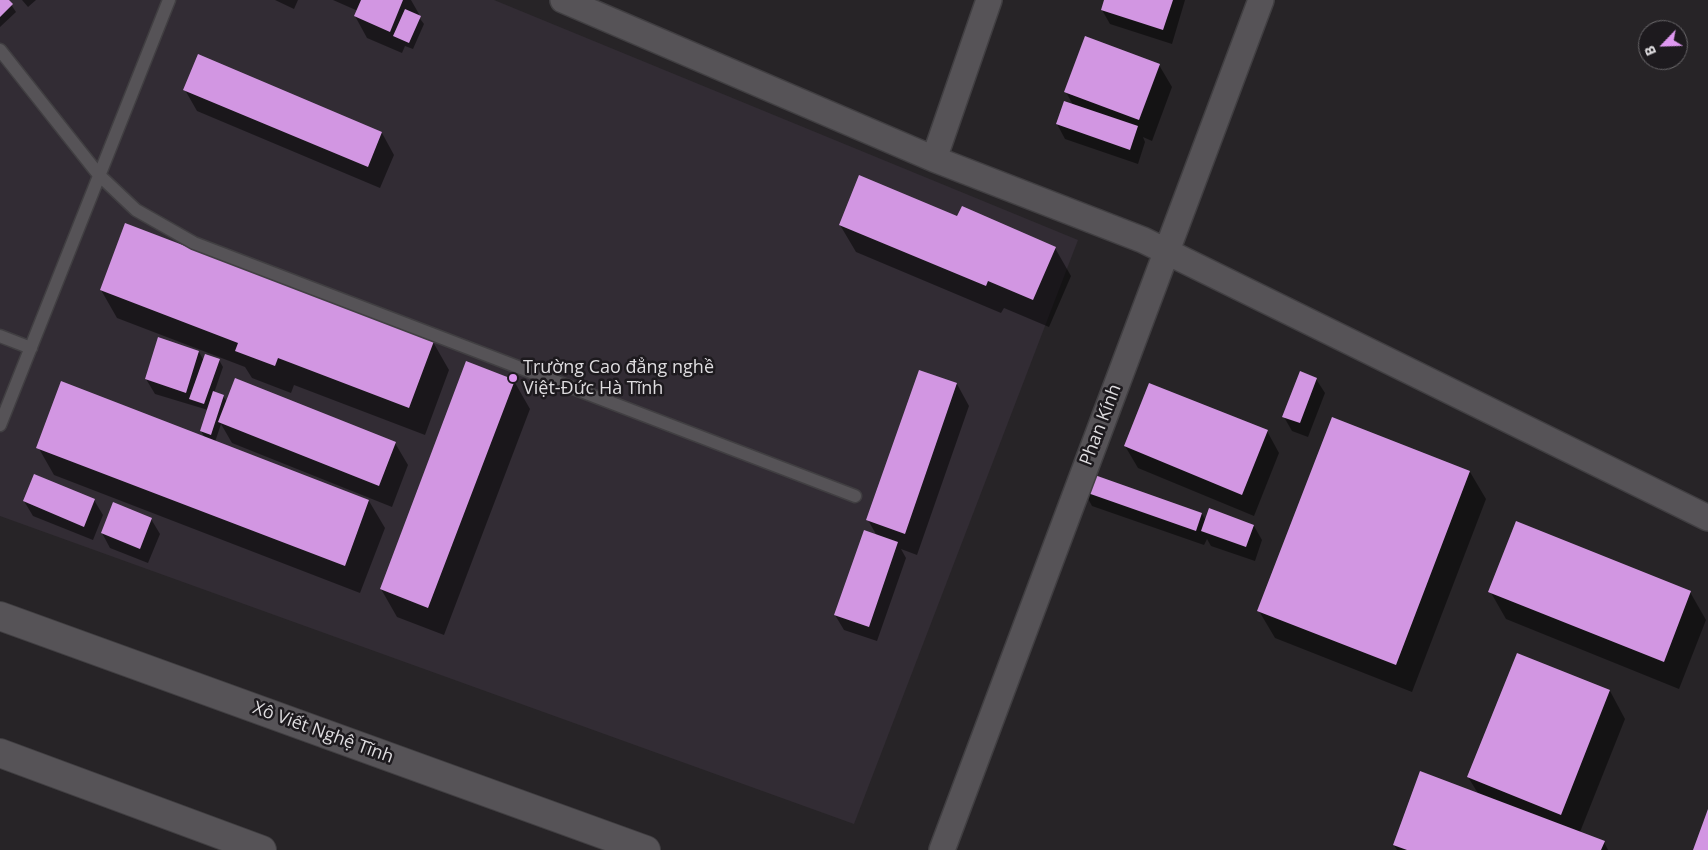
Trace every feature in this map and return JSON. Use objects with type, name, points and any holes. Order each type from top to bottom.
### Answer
[{"type":"street","points":[[563,0],[934,159],[1143,240],[1708,518]]},
{"type":"street","points":[[934,159],[989,0]]},
{"type":"street","name":"Phan Kính","points":[[942,850],[1261,0]]},
{"type":"street","name":"Xô Viết Nghệ Tĩnh","points":[[0,616],[646,850]]},
{"type":"street","points":[[0,753],[262,850]]},
{"type":"lane","points":[[0,425],[169,0]]},
{"type":"lane","points":[[0,50],[100,175],[136,210],[194,244],[855,496]]},
{"type":"lane","points":[[0,336],[31,348]]},
{"type":"shaded area","name":"Trường Cao đẳng nghề Việt-Đức Hà Tĩnh","points":[[0,0],[494,0],[1078,240],[854,824],[0,516]]},
{"type":"building","points":[[0,0],[9,0],[13,4],[0,17]]},
{"type":"building","points":[[361,0],[403,0],[390,32],[354,16]]},
{"type":"building","points":[[1104,0],[1173,0],[1163,30],[1101,10]]},
{"type":"building","points":[[405,9],[421,16],[409,43],[393,36]]},
{"type":"building","points":[[1085,36],[1160,64],[1139,120],[1064,92]]},
{"type":"building","points":[[198,54],[382,132],[368,167],[183,90]]},
{"type":"building","points":[[1064,101],[1138,126],[1130,150],[1056,124]]},
{"type":"building","points":[[859,175],[957,216],[962,206],[1056,247],[1033,300],[988,281],[986,286],[839,225]]},
{"type":"building","points":[[125,223],[434,341],[409,408],[278,358],[275,366],[235,351],[238,343],[100,290]]},
{"type":"building","points":[[158,337],[199,351],[186,393],[145,379]]},
{"type":"building","points":[[205,354],[220,359],[204,404],[189,399]]},
{"type":"building","points":[[466,361],[515,380],[428,608],[380,589]]},
{"type":"building","points":[[919,370],[957,383],[905,534],[866,520]]},
{"type":"building","points":[[1300,371],[1317,378],[1300,423],[1282,417]]},
{"type":"building","points":[[235,378],[396,442],[379,486],[218,422]]},
{"type":"building","points":[[61,381],[369,500],[345,566],[36,448]]},
{"type":"building","points":[[1149,383],[1268,430],[1242,495],[1124,446]]},
{"type":"building","points":[[213,391],[224,395],[211,435],[200,431]]},
{"type":"building","points":[[1332,417],[1470,471],[1396,665],[1257,611]]},
{"type":"building","points":[[1089,473],[1202,513],[1196,531],[1082,491]]},
{"type":"building","points":[[34,474],[95,499],[84,527],[23,501]]},
{"type":"building","points":[[113,502],[152,518],[140,549],[101,533]]},
{"type":"building","points":[[1209,508],[1254,525],[1246,547],[1201,531]]},
{"type":"building","points":[[1516,521],[1691,591],[1664,662],[1488,592]]},
{"type":"building","points":[[864,530],[898,542],[869,627],[834,615]]},
{"type":"building","points":[[1517,653],[1610,690],[1561,815],[1467,777]]},
{"type":"building","points":[[1420,771],[1605,841],[1601,850],[1407,850],[1393,845]]},
{"type":"building","points":[[1708,809],[1708,850],[1693,850]]},
{"type":"place","name":"Trường Cao đẳng nghề Việt-Đức Hà Tĩnh","points":[[513,378]]}]
